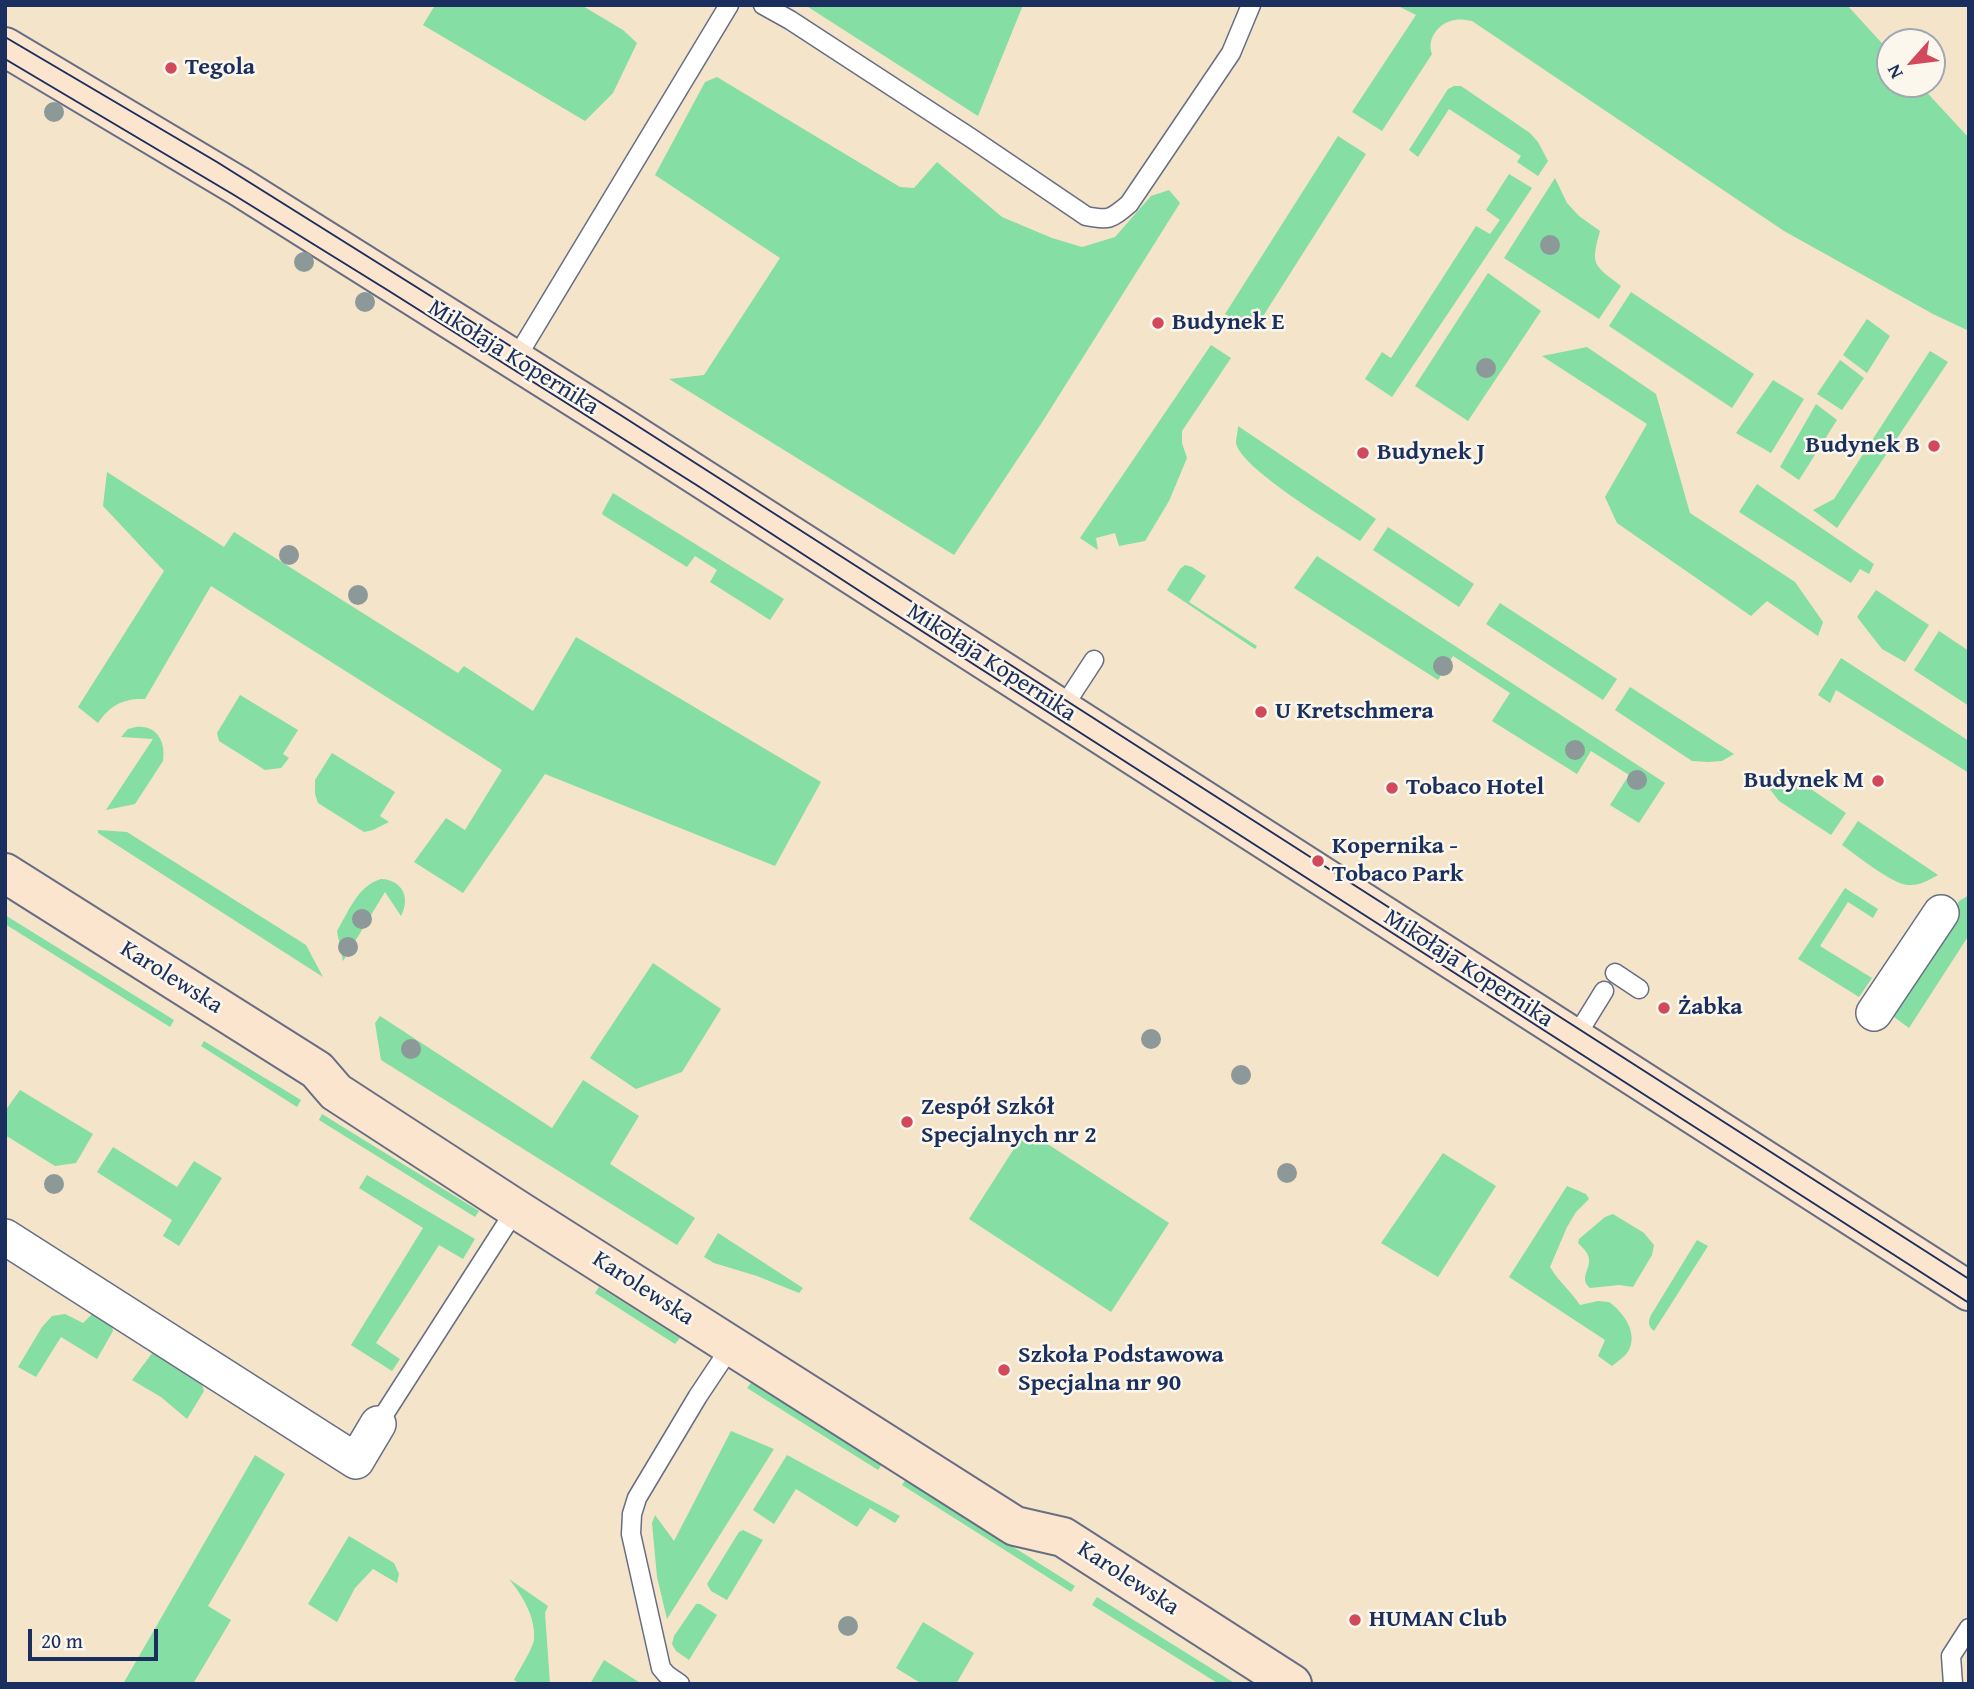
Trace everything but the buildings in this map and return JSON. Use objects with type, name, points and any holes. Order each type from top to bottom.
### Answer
[{"type":"street","name":"Mikołaja Kopernika","points":[[5,47],[221,175],[515,360],[1969,1291]]},
{"type":"street","name":"Karolewska","points":[[5,873],[317,1070],[337,1092],[516,1209],[1015,1526],[1063,1537],[1292,1684]]},
{"type":"street","points":[[1874,1013],[1941,913]]},
{"type":"street","points":[[5,1237],[356,1461],[378,1424]]},
{"type":"lane","points":[[515,360],[729,5]]},
{"type":"lane","points":[[763,5],[971,138],[1086,216],[1104,220],[1129,204],[1231,53],[1251,5]]},
{"type":"lane","points":[[1062,709],[1094,660]]},
{"type":"lane","points":[[1615,973],[1639,989]]},
{"type":"lane","points":[[1575,1038],[1604,991]]},
{"type":"lane","points":[[378,1424],[516,1209]]},
{"type":"lane","points":[[680,1684],[661,1668],[631,1534],[632,1514],[636,1498],[732,1345]]},
{"type":"lane","points":[[1954,1684],[1951,1656],[1969,1629]]},
{"type":"green space","points":[[435,5],[581,5],[623,30],[637,43],[613,93],[585,121],[423,25]]},
{"type":"green space","points":[[805,5],[1023,5],[978,116]]},
{"type":"green space","points":[[1396,5],[1847,5],[1876,37],[1876,98],[1932,98],[1969,138],[1969,331],[1933,314],[1784,231],[1472,21],[1449,21],[1435,32],[1431,43],[1432,54],[1382,131],[1352,112],[1416,15]]},
{"type":"green space","points":[[717,77],[900,187],[914,188],[937,162],[1002,217],[1052,238],[1082,247],[1115,237],[1151,196],[1169,190],[1180,203],[1041,424],[954,555],[669,379],[704,375],[780,258],[655,175],[705,82]]},
{"type":"green space","points":[[1461,86],[1530,133],[1548,161],[1538,176],[1517,162],[1521,156],[1449,109],[1418,157],[1409,150],[1448,89]]},
{"type":"green space","points":[[1338,136],[1366,154],[1253,332],[1225,314]]},
{"type":"green space","points":[[1509,174],[1532,188],[1392,397],[1365,379],[1382,352],[1391,358],[1476,226],[1490,234],[1500,220],[1486,210]]},
{"type":"green space","points":[[1555,178],[1567,203],[1579,216],[1600,231],[1595,251],[1597,264],[1621,286],[1599,319],[1504,258]]},
{"type":"green space","points":[[1488,273],[1541,311],[1468,421],[1415,386]]},
{"type":"green space","points":[[1631,292],[1754,374],[1732,408],[1609,326]]},
{"type":"green space","points":[[1867,319],[1890,336],[1867,373],[1843,355]]},
{"type":"green space","points":[[1211,345],[1231,358],[1182,431],[1182,443],[1187,458],[1169,501],[1145,541],[1119,546],[1115,533],[1096,538],[1098,550],[1080,538]]},
{"type":"green space","points":[[1587,347],[1656,394],[1690,513],[1795,582],[1823,622],[1818,636],[1767,601],[1751,616],[1617,523],[1605,497],[1647,424],[1542,356]]},
{"type":"green space","points":[[1930,351],[1948,362],[1837,528],[1813,510],[1834,499]]},
{"type":"green space","points":[[1840,360],[1864,378],[1842,410],[1817,394]]},
{"type":"green space","points":[[1773,380],[1804,399],[1771,453],[1736,433]]},
{"type":"green space","points":[[1816,404],[1837,420],[1799,480],[1780,467]]},
{"type":"green space","points":[[1238,426],[1376,519],[1360,541],[1290,495],[1254,467],[1236,443]]},
{"type":"green space","points":[[107,472],[224,547],[234,532],[458,673],[464,666],[533,711],[576,637],[821,782],[775,866],[545,774],[463,893],[414,862],[446,818],[465,830],[502,770],[211,586],[145,699],[118,704],[98,723],[78,707],[164,571],[103,506]]},
{"type":"green space","points":[[1757,484],[1874,564],[1869,574],[1860,569],[1851,583],[1739,512]]},
{"type":"green space","points":[[613,493],[784,599],[770,620],[710,582],[717,570],[695,556],[687,567],[603,515]]},
{"type":"green space","points":[[1388,527],[1474,584],[1459,607],[1373,550]]},
{"type":"green space","points":[[1317,556],[1665,783],[1639,823],[1610,805],[1629,775],[1591,751],[1577,774],[1492,721],[1510,693],[1453,656],[1438,680],[1294,588]]},
{"type":"green space","points":[[1185,565],[1206,576],[1189,602],[1257,646],[1255,649],[1167,590]]},
{"type":"green space","points":[[1876,590],[1929,625],[1905,662],[1882,649],[1857,617]]},
{"type":"green space","points":[[1500,603],[1617,679],[1603,700],[1486,624]]},
{"type":"green space","points":[[1939,631],[1969,651],[1969,706],[1914,670]]},
{"type":"green space","points":[[1841,658],[1969,741],[1969,773],[1836,690],[1830,703],[1818,695]]},
{"type":"green space","points":[[1630,687],[1734,754],[1722,761],[1692,761],[1615,710]]},
{"type":"green space","points":[[240,695],[298,730],[283,754],[289,758],[281,768],[265,770],[219,741],[217,733]]},
{"type":"green space","points":[[136,727],[155,732],[163,747],[163,761],[135,804],[106,810],[153,739],[121,737],[128,729]]},
{"type":"green space","points":[[332,753],[395,792],[380,816],[389,822],[364,832],[318,803],[315,780]]},
{"type":"green space","points":[[1780,768],[1846,813],[1831,835],[1779,801],[1769,788]]},
{"type":"green space","points":[[1858,821],[1938,875],[1920,884],[1908,885],[1893,880],[1874,868],[1842,845]]},
{"type":"green space","points":[[98,830],[127,832],[306,945],[323,977],[98,833]]},
{"type":"green space","points":[[381,879],[394,883],[403,891],[405,902],[401,916],[385,892],[343,961],[337,931],[360,893]]},
{"type":"green space","points":[[1845,888],[1878,909],[1873,918],[1848,902],[1820,946],[1872,978],[1859,997],[1798,959]]},
{"type":"green space","points":[[1969,895],[1969,935],[1909,1028],[1890,1014],[1959,901]]},
{"type":"green space","points":[[5,915],[174,1020],[170,1027],[5,924]]},
{"type":"green space","points":[[653,963],[721,1009],[682,1072],[636,1089],[590,1058]]},
{"type":"green space","points":[[380,1016],[552,1128],[583,1080],[639,1116],[610,1164],[695,1218],[677,1245],[381,1060],[375,1023]]},
{"type":"green space","points":[[204,1041],[301,1100],[297,1107],[201,1046]]},
{"type":"green space","points":[[20,1090],[93,1134],[76,1163],[55,1166],[5,1135],[5,1111]]},
{"type":"green space","points":[[322,1114],[479,1211],[475,1217],[319,1120]]},
{"type":"green space","points":[[1026,1130],[1169,1223],[1111,1312],[969,1219]]},
{"type":"green space","points":[[113,1147],[177,1187],[194,1161],[222,1178],[179,1246],[163,1236],[172,1220],[97,1172]]},
{"type":"green space","points":[[1443,1153],[1496,1186],[1438,1277],[1381,1243]]},
{"type":"green space","points":[[367,1175],[475,1239],[463,1259],[439,1245],[376,1343],[400,1359],[392,1371],[351,1345],[423,1228],[359,1188]]},
{"type":"green space","points":[[1567,1186],[1586,1194],[1589,1199],[1576,1212],[1567,1227],[1550,1267],[1580,1305],[1598,1301],[1609,1302],[1628,1323],[1632,1336],[1629,1350],[1612,1366],[1598,1356],[1605,1340],[1509,1277]]},
{"type":"green space","points":[[1613,1214],[1644,1233],[1654,1245],[1652,1255],[1633,1287],[1619,1285],[1590,1288],[1585,1281],[1588,1257],[1578,1243],[1579,1239],[1605,1217]]},
{"type":"green space","points":[[718,1233],[803,1288],[799,1293],[704,1257]]},
{"type":"green space","points":[[1697,1240],[1708,1246],[1654,1331],[1649,1324],[1651,1315]]},
{"type":"green space","points":[[599,1287],[680,1338],[675,1344],[595,1293]]},
{"type":"green space","points":[[95,1311],[111,1322],[113,1331],[97,1359],[61,1337],[36,1377],[18,1367],[42,1327],[52,1316],[65,1314],[83,1323]]},
{"type":"green space","points":[[153,1352],[162,1352],[200,1378],[204,1391],[187,1419],[161,1397],[132,1380]]},
{"type":"green space","points":[[751,1383],[882,1464],[878,1470],[747,1388]]},
{"type":"green space","points":[[731,1431],[774,1449],[667,1619],[657,1577],[652,1523],[655,1515],[674,1541]]},
{"type":"green space","points":[[255,1455],[285,1474],[208,1606],[231,1620],[193,1684],[123,1684]]},
{"type":"green space","points":[[787,1455],[900,1516],[895,1523],[870,1508],[857,1527],[796,1489],[774,1524],[753,1510]]},
{"type":"green space","points":[[906,1479],[1075,1586],[1071,1592],[902,1485]]},
{"type":"green space","points":[[743,1530],[763,1540],[727,1600],[711,1591],[707,1584],[739,1532]]},
{"type":"green space","points":[[349,1536],[394,1563],[399,1574],[397,1583],[373,1569],[355,1588],[337,1622],[308,1604]]},
{"type":"green space","points":[[509,1579],[548,1606],[545,1613],[550,1684],[520,1684],[514,1680],[533,1644],[534,1631],[527,1607]]},
{"type":"green space","points":[[1097,1597],[1236,1684],[1219,1684],[1092,1605]]},
{"type":"green space","points":[[696,1604],[717,1615],[689,1660],[676,1651],[672,1644],[674,1636]]},
{"type":"green space","points":[[923,1622],[974,1653],[956,1684],[922,1684],[896,1668]]},
{"type":"green space","points":[[604,1660],[642,1684],[590,1684]]},
{"type":"tram line","points":[[5,37],[217,162],[622,416],[1969,1279]]},
{"type":"tram line","points":[[5,59],[234,195],[698,486],[1969,1303]]},
{"type":"place","name":"Tegola","points":[[171,68]]},
{"type":"place","name":"Budynek E","points":[[1158,323]]},
{"type":"place","name":"Budynek B","points":[[1934,446]]},
{"type":"place","name":"Budynek J","points":[[1363,453]]},
{"type":"place","name":"U Kretschmera","points":[[1261,712]]},
{"type":"place","name":"Budynek M","points":[[1878,781]]},
{"type":"place","name":"Tobaco Hotel","points":[[1392,788]]},
{"type":"place","name":"Kopernika - Tobaco Park","points":[[1318,861]]},
{"type":"place","name":"Żabka","points":[[1664,1008]]},
{"type":"place","name":"Zespół Szkół Specjalnych nr 2","points":[[907,1122]]},
{"type":"place","name":"Szkoła Podstawowa Specjalna nr 90","points":[[1004,1370]]},
{"type":"place","name":"HUMAN Club","points":[[1355,1620]]}]
